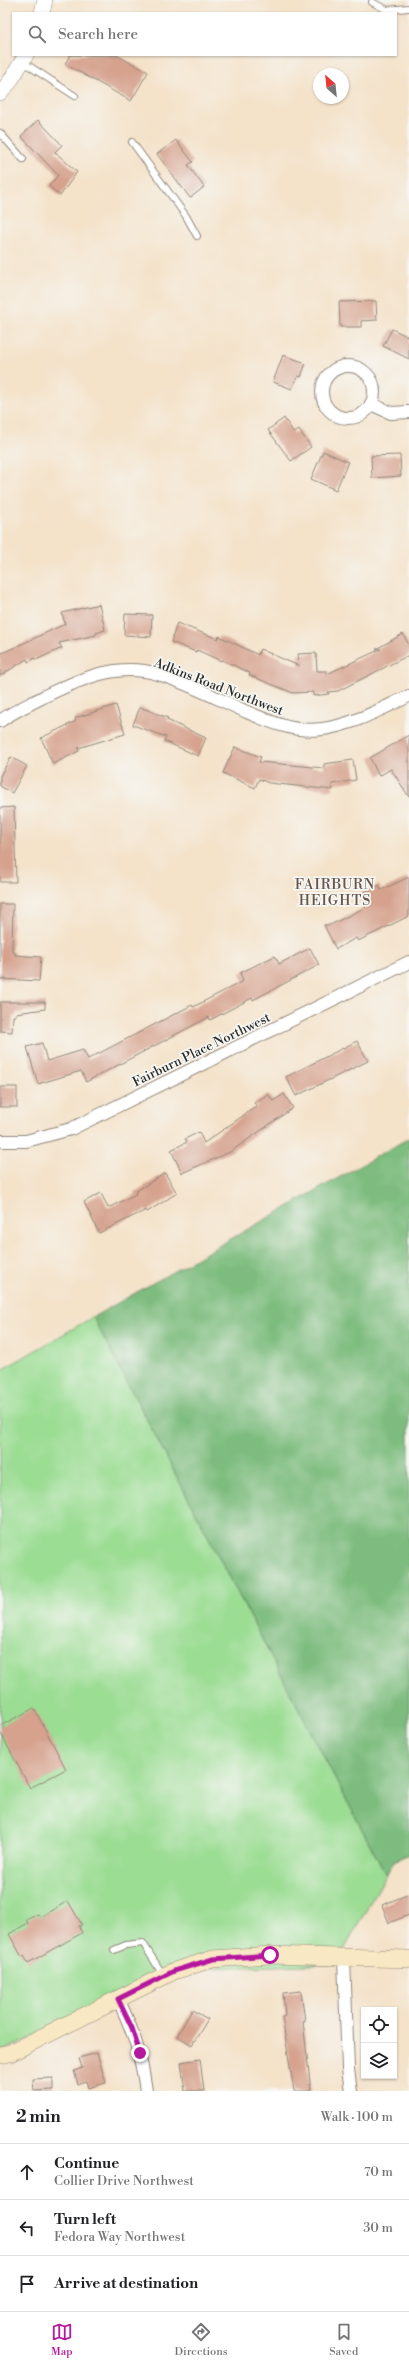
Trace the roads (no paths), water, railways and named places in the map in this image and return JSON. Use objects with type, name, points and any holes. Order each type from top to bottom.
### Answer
[{"type":"main road","points":[[0,2055],[10,2053],[174,1971],[213,1959],[270,1955],[409,1959]]},
{"type":"street","points":[[42,12],[45,0]]},
{"type":"street","points":[[0,93],[25,58]]},
{"type":"street","points":[[339,368],[357,368],[364,372],[372,383],[374,396],[371,404],[359,416],[347,418],[336,415],[327,407],[322,396],[326,379],[339,368]]},
{"type":"street","points":[[371,404],[390,413],[409,412]]},
{"type":"street","name":"Adkins Road Northwest","points":[[0,721],[11,713],[79,680],[110,671],[134,670],[157,674],[274,724],[298,729],[322,730],[360,720],[409,696]]},
{"type":"street","name":"Fairburn Place Northwest","points":[[0,1141],[26,1141],[71,1129],[409,962]]},
{"type":"street","points":[[344,1958],[348,2069],[351,2091]]},
{"type":"street","points":[[118,1999],[132,2028],[140,2053],[146,2091]]},
{"type":"lane","points":[[372,2],[387,10],[409,8]]},
{"type":"lane","points":[[25,58],[75,96]]},
{"type":"lane","points":[[0,133],[23,159]]},
{"type":"lane","points":[[132,142],[186,216],[197,236]]},
{"type":"lane","points":[[114,1950],[126,1944],[143,1943],[164,1976]]},
{"type":"district","name":"FAIRBURN HEIGHTS","points":[[335,892]]}]
